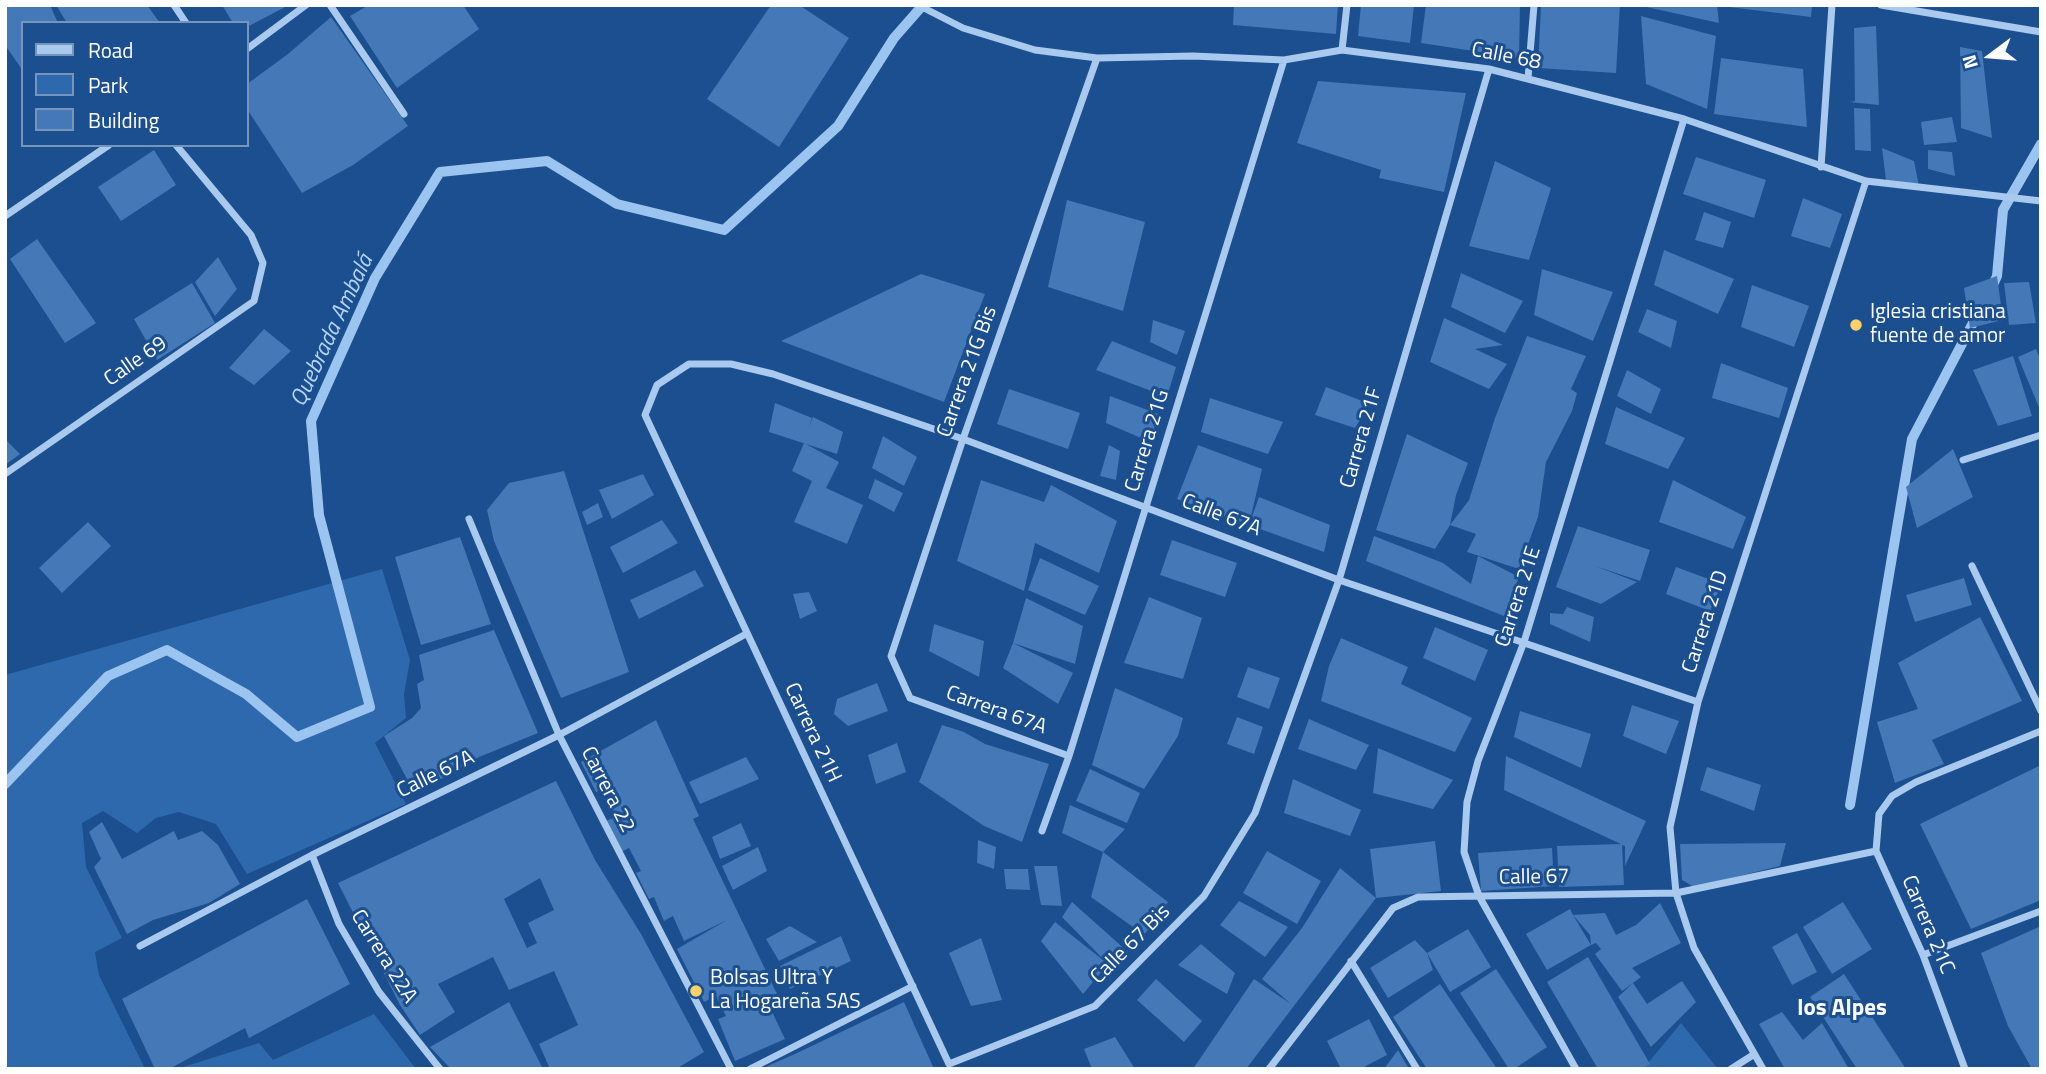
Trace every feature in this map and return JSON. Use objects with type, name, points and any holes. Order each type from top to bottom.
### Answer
[{"type":"street","points":[[174,5],[185,21]]},
{"type":"street","points":[[248,48],[306,5]]},
{"type":"street","points":[[330,5],[404,114]]},
{"type":"street","name":"Calle 68","points":[[918,5],[964,28],[1035,50],[1097,58],[1193,56],[1284,60],[1342,50],[1489,69],[1684,119],[1866,181],[1958,194],[2041,201]]},
{"type":"street","points":[[1342,50],[1347,5]]},
{"type":"street","points":[[1528,78],[1534,5]]},
{"type":"street","points":[[1821,167],[1832,5]]},
{"type":"street","points":[[1881,5],[2041,32]]},
{"type":"street","name":"Carrera 21G Bis","points":[[910,698],[891,656],[963,439],[1097,58]]},
{"type":"street","name":"Carrera 21G","points":[[1042,831],[1069,756],[1284,60]]},
{"type":"street","name":"Carrera 21F","points":[[1255,813],[1339,580],[1489,69]]},
{"type":"street","name":"Carrera 21E","points":[[1576,1069],[1479,897],[1464,852],[1466,802],[1478,761],[1524,642],[1684,119]]},
{"type":"street","points":[[5,216],[106,147]]},
{"type":"street","name":"Calle 69","points":[[5,474],[254,301],[263,262],[251,235],[178,147]]},
{"type":"street","name":"Carrera 21D","points":[[1763,1069],[1694,948],[1676,894],[1670,827],[1698,702],[1866,181]]},
{"type":"street","name":"Calle 67A","points":[[645,415],[657,385],[689,364],[731,363],[773,374],[963,439],[1339,580],[1698,702]]},
{"type":"street","name":"Carrera 21H","points":[[645,415],[949,1064]]},
{"type":"street","points":[[1963,460],[2041,435]]},
{"type":"street","name":"Carrera 22","points":[[470,519],[559,735],[731,1069]]},
{"type":"street","points":[[1972,566],[2041,711]]},
{"type":"street","name":"Calle 67A","points":[[140,946],[312,855],[559,735],[746,634]]},
{"type":"street","name":"Carrera 67A","points":[[910,698],[1069,756]]},
{"type":"street","name":"Carrera 21C","points":[[1965,1069],[1923,955],[1876,851],[1879,814],[1892,796],[1916,782],[2041,731]]},
{"type":"street","name":"Calle 67 Bis","points":[[949,1064],[1096,1006],[1205,895],[1255,813]]},
{"type":"street","name":"Calle 67","points":[[1269,1069],[1393,908],[1419,897],[1676,894],[1876,851]]},
{"type":"street","name":"Carrera 22A","points":[[312,855],[339,924],[379,992],[440,1069]]},
{"type":"street","points":[[1923,955],[2041,911]]},
{"type":"street","points":[[1351,961],[1417,1069]]},
{"type":"street","points":[[751,1069],[913,986]]},
{"type":"street","points":[[1731,1069],[1753,1055]]},
{"type":"green space","points":[[382,569],[410,660],[404,694],[406,718],[375,743],[406,804],[247,874],[216,824],[179,812],[156,818],[137,833],[103,811],[82,823],[86,867],[122,938],[95,952],[99,975],[145,1069],[5,1069],[5,675]]},
{"type":"green space","points":[[374,1014],[416,1069],[177,1069],[259,1043],[273,1060]]},
{"type":"green space","points":[[1681,1023],[1718,1069],[1643,1069]]},
{"type":"building","points":[[5,5],[50,5],[57,21],[21,21],[21,68],[5,45]]},
{"type":"building","points":[[56,5],[147,5],[159,21],[66,21]]},
{"type":"building","points":[[222,5],[289,5],[248,26],[248,21],[232,21]]},
{"type":"building","points":[[369,5],[463,5],[479,29],[397,88],[350,16]]},
{"type":"building","points":[[771,5],[799,5],[849,38],[779,147],[707,99]]},
{"type":"building","points":[[1234,5],[1338,5],[1336,34],[1233,25]]},
{"type":"building","points":[[1361,5],[1414,5],[1410,43],[1358,36]]},
{"type":"building","points":[[1426,5],[1520,5],[1519,58],[1421,43]]},
{"type":"building","points":[[1541,5],[1620,5],[1616,73],[1538,68]]},
{"type":"building","points":[[1717,5],[1719,23],[1642,6]]},
{"type":"building","points":[[1729,5],[1812,5],[1811,17]]},
{"type":"building","points":[[1641,16],[1716,36],[1707,109],[1646,84]]},
{"type":"building","points":[[331,17],[408,126],[353,165],[302,193],[248,111],[248,83]]},
{"type":"building","points":[[1876,26],[1879,105],[1849,102],[1855,101],[1854,28]]},
{"type":"building","points":[[1960,47],[1982,51],[1992,138],[1961,128]]},
{"type":"building","points":[[1721,58],[1803,69],[1807,127],[1714,114]]},
{"type":"building","points":[[1318,81],[1466,93],[1444,192],[1379,178],[1381,170],[1297,143]]},
{"type":"building","points":[[1854,108],[1870,109],[1871,151],[1855,150]]},
{"type":"building","points":[[1952,117],[1957,142],[1924,145],[1921,122]]},
{"type":"building","points":[[1882,148],[1914,161],[1919,186],[1886,180]]},
{"type":"building","points":[[154,150],[176,185],[121,221],[98,187]]},
{"type":"building","points":[[1928,150],[1952,152],[1955,176],[1928,169]]},
{"type":"building","points":[[1696,157],[1766,180],[1754,218],[1683,194]]},
{"type":"building","points":[[1495,161],[1551,188],[1529,260],[1469,246]]},
{"type":"building","points":[[1803,198],[1842,214],[1830,248],[1791,236]]},
{"type":"building","points":[[1067,200],[1145,222],[1123,311],[1048,287]]},
{"type":"building","points":[[1704,212],[1731,222],[1723,248],[1695,240]]},
{"type":"building","points":[[37,239],[96,323],[65,343],[10,259]]},
{"type":"building","points":[[1664,250],[1734,279],[1718,314],[1654,285]]},
{"type":"building","points":[[218,257],[237,289],[215,316],[195,282]]},
{"type":"building","points":[[1542,269],[1613,292],[1593,341],[1534,315]]},
{"type":"building","points":[[1461,273],[1523,301],[1505,333],[1451,307]]},
{"type":"building","points":[[921,274],[985,294],[944,402],[781,341]]},
{"type":"building","points":[[1997,276],[2003,320],[1970,328],[1964,288]]},
{"type":"building","points":[[2029,282],[2036,323],[2009,325],[2004,283]]},
{"type":"building","points":[[192,283],[215,323],[157,360],[134,319]]},
{"type":"building","points":[[1752,285],[1809,306],[1794,347],[1741,327]]},
{"type":"building","points":[[1647,309],[1677,321],[1671,348],[1638,332]]},
{"type":"building","points":[[1444,318],[1503,345],[1475,349],[1507,364],[1489,389],[1430,362]]},
{"type":"building","points":[[1153,320],[1185,331],[1177,355],[1150,342]]},
{"type":"building","points":[[264,329],[291,351],[254,385],[229,368]]},
{"type":"building","points":[[1527,336],[1586,356],[1571,389],[1577,393],[1572,411],[1546,462],[1538,517],[1519,569],[1467,552],[1476,534],[1450,525],[1469,500],[1495,418]]},
{"type":"building","points":[[1112,341],[1176,367],[1167,397],[1096,370]]},
{"type":"building","points":[[2036,349],[2041,361],[2041,412],[2018,357]]},
{"type":"building","points":[[2013,356],[2032,416],[1998,426],[1973,370]]},
{"type":"building","points":[[1721,363],[1788,388],[1779,418],[1712,398]]},
{"type":"building","points":[[1627,370],[1661,389],[1651,414],[1617,396]]},
{"type":"building","points":[[1326,387],[1370,404],[1355,428],[1315,415]]},
{"type":"building","points":[[1009,389],[1080,413],[1068,449],[997,424]]},
{"type":"building","points":[[1110,396],[1161,415],[1148,441],[1106,423]]},
{"type":"building","points":[[1210,398],[1283,422],[1268,454],[1201,432]]},
{"type":"building","points":[[775,403],[812,418],[809,427],[813,417],[843,432],[837,454],[769,432]]},
{"type":"building","points":[[1616,407],[1685,438],[1668,469],[1605,444]]},
{"type":"building","points":[[1407,434],[1468,463],[1456,495],[1450,525],[1435,549],[1376,530]]},
{"type":"building","points":[[883,436],[917,457],[904,486],[872,468]]},
{"type":"building","points":[[5,439],[20,454],[5,465]]},
{"type":"building","points":[[804,443],[839,462],[826,488],[863,505],[847,544],[794,522],[812,481],[792,471]]},
{"type":"building","points":[[1109,445],[1120,451],[1116,480],[1100,476]]},
{"type":"building","points":[[1198,445],[1262,469],[1249,525],[1177,499]]},
{"type":"building","points":[[1953,449],[1973,497],[1917,528],[1906,487]]},
{"type":"building","points":[[564,471],[629,672],[561,698],[494,541],[487,510],[509,483]]},
{"type":"building","points":[[643,474],[654,495],[612,519],[599,490]]},
{"type":"building","points":[[875,479],[903,493],[894,512],[868,498]]},
{"type":"building","points":[[981,480],[1044,502],[1051,485],[1117,521],[1099,573],[1035,543],[1024,591],[957,561]]},
{"type":"building","points":[[1673,480],[1746,517],[1733,549],[1659,522]]},
{"type":"building","points":[[1259,497],[1330,525],[1324,552],[1249,525]]},
{"type":"building","points":[[598,503],[603,517],[587,525],[582,512]]},
{"type":"building","points":[[662,520],[678,543],[623,573],[610,547]]},
{"type":"building","points":[[88,522],[111,546],[62,593],[39,568]]},
{"type":"building","points":[[1578,526],[1650,550],[1640,581],[1595,566],[1637,582],[1601,604],[1556,587]]},
{"type":"building","points":[[1374,536],[1443,563],[1471,584],[1478,556],[1519,577],[1504,616],[1366,561]]},
{"type":"building","points":[[460,537],[491,624],[421,645],[395,557]]},
{"type":"building","points":[[1172,540],[1237,563],[1225,597],[1160,575]]},
{"type":"building","points":[[1040,558],[1099,586],[1085,615],[1028,590]]},
{"type":"building","points":[[1676,567],[1722,584],[1710,611],[1666,594]]},
{"type":"building","points":[[695,570],[704,586],[639,619],[630,600]]},
{"type":"building","points":[[1964,578],[1972,605],[1915,622],[1906,595]]},
{"type":"building","points":[[809,592],[817,611],[800,619],[793,594]]},
{"type":"building","points":[[1149,597],[1202,618],[1183,679],[1124,663]]},
{"type":"building","points":[[1026,598],[1083,626],[1075,664],[1013,643]]},
{"type":"building","points":[[1567,607],[1594,617],[1590,642],[1550,624],[1550,613],[1563,614]]},
{"type":"building","points":[[1980,617],[2022,701],[1932,740],[1944,764],[1895,783],[1877,722],[1918,709],[1898,663]]},
{"type":"building","points":[[934,624],[984,641],[979,677],[929,651]]},
{"type":"building","points":[[1435,627],[1488,650],[1475,681],[1423,658]]},
{"type":"building","points":[[494,630],[538,733],[479,757],[415,794],[384,736],[412,718],[421,708],[417,684],[424,680],[419,655]]},
{"type":"building","points":[[1341,638],[1408,667],[1401,684],[1472,718],[1455,752],[1321,701],[1329,666]]},
{"type":"building","points":[[1013,643],[1073,673],[1058,704],[1003,668]]},
{"type":"building","points":[[1248,667],[1280,678],[1269,709],[1237,697]]},
{"type":"building","points":[[877,683],[888,711],[848,726],[834,714],[837,699]]},
{"type":"building","points":[[1115,688],[1183,718],[1178,736],[1144,789],[1092,765]]},
{"type":"building","points":[[1632,705],[1679,721],[1666,754],[1623,736]]},
{"type":"building","points":[[1520,711],[1591,734],[1581,768],[1514,737]]},
{"type":"building","points":[[1237,717],[1263,727],[1254,754],[1227,744]]},
{"type":"building","points":[[1309,719],[1369,745],[1356,770],[1298,749]]},
{"type":"building","points":[[656,720],[699,816],[693,819],[777,994],[766,999],[785,1039],[735,1061],[718,1019],[726,1016],[716,996],[704,1002],[677,949],[727,920],[684,941],[673,916],[664,921],[654,897],[649,899],[636,873],[641,871],[629,848],[621,852],[606,821],[615,817],[603,789],[596,792],[581,762]]},
{"type":"building","points":[[942,725],[964,732],[985,744],[1049,764],[1022,842],[984,826],[919,782]]},
{"type":"building","points":[[897,743],[906,772],[876,784],[868,755]]},
{"type":"building","points":[[1378,748],[1453,780],[1433,809],[1373,793]]},
{"type":"building","points":[[1506,756],[1646,821],[1625,866],[1625,846],[1622,845],[1624,885],[1559,887],[1557,846],[1621,844],[1504,790]]},
{"type":"building","points":[[746,757],[759,779],[700,804],[689,782]]},
{"type":"building","points":[[2041,765],[2041,900],[1971,929],[1920,824]]},
{"type":"building","points":[[1707,767],[1761,785],[1754,811],[1700,790]]},
{"type":"building","points":[[1090,769],[1140,793],[1127,823],[1076,801]]},
{"type":"building","points":[[1293,779],[1361,810],[1350,836],[1284,813]]},
{"type":"building","points":[[556,781],[595,860],[641,934],[704,1052],[676,1069],[550,1069],[539,1044],[578,1025],[554,971],[509,990],[493,957],[438,984],[455,1012],[420,1035],[400,1005],[338,883]],"holes":[[[540,878],[554,910],[528,923],[537,943],[527,948],[504,899]]]},
{"type":"building","points":[[1070,805],[1125,829],[1103,852],[1062,833]]},
{"type":"building","points":[[102,822],[122,859],[174,831],[178,840],[202,831],[218,845],[240,884],[209,903],[153,920],[127,934],[94,867],[101,859],[89,832]]},
{"type":"building","points":[[741,823],[751,846],[720,859],[712,837]]},
{"type":"building","points":[[978,840],[996,847],[994,869],[977,863]]},
{"type":"building","points":[[1435,841],[1441,891],[1376,898],[1370,849]]},
{"type":"building","points":[[1786,843],[1780,866],[1694,887],[1682,880],[1680,844]]},
{"type":"building","points":[[758,847],[767,871],[733,890],[722,866]]},
{"type":"building","points":[[1552,848],[1554,886],[1481,891],[1478,853]]},
{"type":"building","points":[[1267,851],[1321,881],[1297,924],[1243,893]]},
{"type":"building","points":[[1103,852],[1168,902],[1144,935],[1091,897]]},
{"type":"building","points":[[1034,866],[1057,866],[1062,906],[1041,905]]},
{"type":"building","points":[[1340,868],[1376,898],[1246,1069],[1193,1069],[1254,979],[1291,1004],[1262,979],[1302,928]]},
{"type":"building","points":[[1004,869],[1028,869],[1030,890],[1006,889]]},
{"type":"building","points":[[307,899],[350,984],[249,1038],[245,1028],[169,1069],[155,1069],[122,999]]},
{"type":"building","points":[[1239,901],[1288,927],[1265,957],[1220,925]]},
{"type":"building","points":[[1072,902],[1128,952],[1108,964],[1062,917]]},
{"type":"building","points":[[1843,902],[1872,949],[1832,974],[1803,927]]},
{"type":"building","points":[[1660,903],[1681,943],[1632,968],[1641,977],[1622,991],[1595,954],[1601,949],[1596,943],[1591,945],[1590,935],[1573,915],[1605,913],[1616,935],[1636,925]]},
{"type":"building","points":[[1570,909],[1591,945],[1547,970],[1526,934]]},
{"type":"building","points":[[1055,922],[1108,964],[1083,994],[1041,941]]},
{"type":"building","points":[[790,926],[817,942],[779,961],[766,939]]},
{"type":"building","points":[[2041,926],[2041,1069],[2032,1069],[2008,1026],[1981,953]]},
{"type":"building","points":[[1468,929],[1491,967],[1450,992],[1427,953]]},
{"type":"building","points":[[1797,933],[1817,972],[1792,985],[1772,947]]},
{"type":"building","points":[[841,936],[851,961],[790,989],[780,966]]},
{"type":"building","points":[[981,938],[1002,1000],[971,1006],[949,953]]},
{"type":"building","points":[[1415,940],[1427,953],[1433,970],[1388,998],[1370,968]]},
{"type":"building","points":[[1201,944],[1235,973],[1227,994],[1178,965]]},
{"type":"building","points":[[1588,957],[1650,1064],[1642,1069],[1598,1069],[1547,982]]},
{"type":"building","points":[[1496,969],[1547,1047],[1514,1069],[1509,1069],[1460,993]]},
{"type":"building","points":[[1844,974],[1906,1069],[1857,1069],[1810,997]]},
{"type":"building","points":[[1156,979],[1202,1021],[1184,1042],[1137,1000]]},
{"type":"building","points":[[1682,981],[1696,1002],[1651,1047],[1618,997],[1633,983],[1647,1004]]},
{"type":"building","points":[[1440,984],[1497,1069],[1427,1069],[1393,1017]]},
{"type":"building","points":[[509,1002],[543,1069],[451,1069],[430,1047]]},
{"type":"building","points":[[904,1002],[934,1069],[761,1069],[797,1053]]},
{"type":"building","points":[[1782,1012],[1803,1040],[1822,1023],[1849,1069],[1785,1069],[1759,1024]]},
{"type":"building","points":[[1369,1019],[1387,1055],[1360,1069],[1341,1069],[1327,1041]]},
{"type":"building","points":[[1115,1037],[1135,1069],[1092,1069],[1084,1049]]},
{"type":"building","points":[[1398,1050],[1409,1069],[1384,1069]]},
{"type":"waterway","name":"Quebrada Ambalá","points":[[5,784],[108,676],[167,650],[246,694],[297,737],[370,707],[319,515],[311,421],[375,278],[440,172],[547,161],[617,204],[724,230],[838,126],[894,38],[923,5]]},
{"type":"waterway","points":[[1992,287],[1997,276],[2003,210],[2041,144]]},
{"type":"waterway","points":[[1850,805],[1912,439],[1975,319]]},
{"type":"place","name":"Iglesia cristiana fuente de amor","points":[[1856,325]]},
{"type":"place","name":"Bolsas Ultra Y La Hogareña SAS","points":[[696,991]]},
{"type":"district","name":"los Alpes","points":[[1842,1009]]}]
